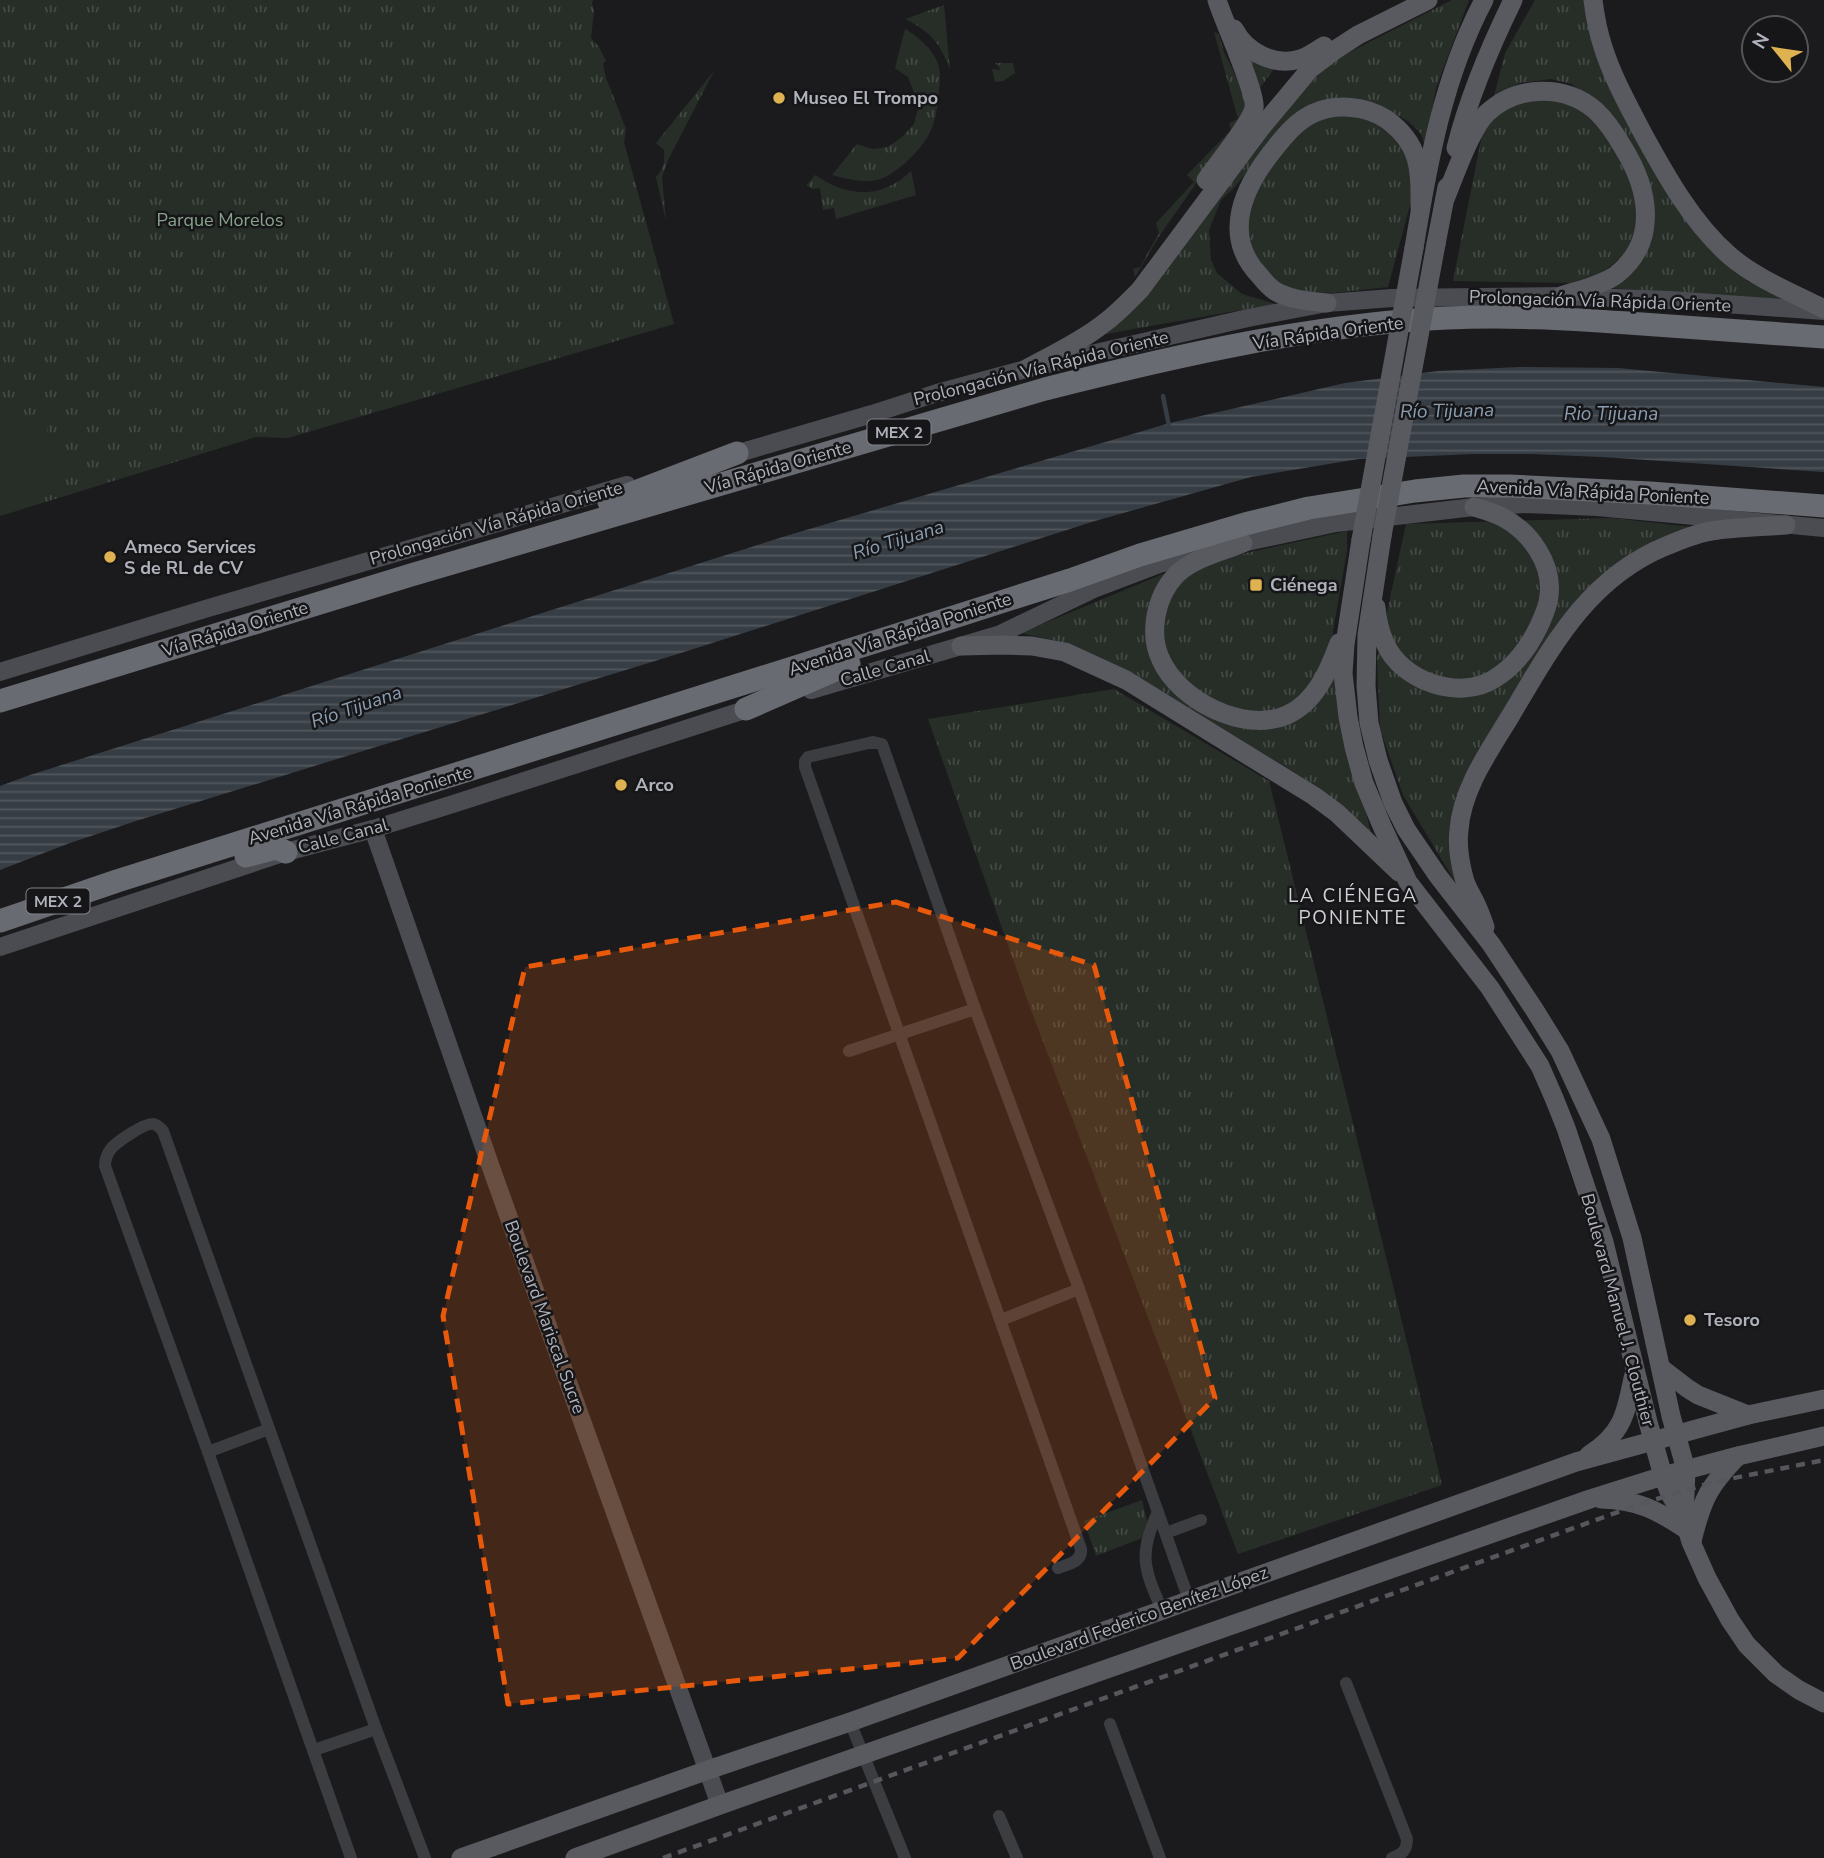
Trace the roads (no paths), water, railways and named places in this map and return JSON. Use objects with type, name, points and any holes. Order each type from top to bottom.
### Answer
[{"type":"highway","name":"Vía Rápida Oriente","points":[[0,701],[411,575],[1045,388],[1137,366],[1288,337],[1447,318],[1513,317],[1824,337]]},
{"type":"highway","points":[[411,575],[481,544],[607,503],[737,453]]},
{"type":"highway","name":"Avenida Vía Rápida Poniente","points":[[0,921],[117,881],[1070,580],[1140,555],[1309,508],[1464,486],[1650,493],[1824,506]]},
{"type":"highway","points":[[746,709],[960,615]]},
{"type":"highway","points":[[117,881],[147,883],[266,850],[276,848],[286,852]]},
{"type":"main road","points":[[1154,273],[1184,209],[1248,121],[1255,107],[1253,93],[1217,0]]},
{"type":"main road","points":[[1224,0],[1237,36],[1248,49],[1282,62],[1309,55],[1380,14],[1419,0]]},
{"type":"main road","points":[[1026,369],[1080,340],[1120,311],[1154,273],[1260,129],[1310,69],[1358,35],[1429,0]]},
{"type":"main road","name":"Boulevard Manuel J. Clouthier","points":[[1484,0],[1461,48],[1437,123],[1420,208],[1345,644],[1343,673],[1348,717],[1364,783],[1408,882],[1490,988],[1540,1066],[1566,1128],[1604,1242],[1663,1476],[1718,1598],[1747,1645],[1776,1674],[1824,1703]]},
{"type":"main road","name":"Boulevard Manuel J. Clouthier","points":[[1513,0],[1477,81],[1444,199],[1382,536],[1367,635],[1366,686],[1369,723],[1393,803],[1406,829],[1438,876],[1491,944],[1560,1051],[1601,1139],[1632,1238],[1686,1470],[1687,1530]]},
{"type":"main road","points":[[1593,0],[1603,49],[1616,81],[1651,147],[1691,211],[1722,248],[1743,266],[1824,310]]},
{"type":"main road","points":[[1444,199],[1473,134],[1485,114],[1501,103],[1523,93],[1547,91],[1572,96],[1594,109],[1619,141],[1638,175],[1645,206],[1644,229],[1635,251],[1616,275],[1561,296]]},
{"type":"main road","points":[[1327,303],[1294,298],[1275,291],[1253,270],[1240,239],[1239,218],[1249,187],[1266,159],[1288,132],[1314,113],[1328,108],[1359,109],[1382,117],[1399,129],[1412,148],[1421,177],[1420,208]]},
{"type":"main road","name":"Prolongación Vía Rápida Oriente","points":[[0,672],[284,585],[937,393],[1026,369],[1224,323],[1327,303],[1392,298],[1561,296],[1824,310]]},
{"type":"main road","name":"Calle Canal","points":[[0,947],[286,852],[373,829],[746,709],[998,635],[1096,588],[1200,552],[1336,523],[1474,507],[1526,504],[1597,507],[1824,528]]},
{"type":"main road","points":[[1374,590],[1378,623],[1384,643],[1405,668],[1417,676],[1447,687],[1462,687],[1481,685],[1509,667],[1535,635],[1549,597],[1549,581],[1535,544],[1518,527],[1502,517],[1474,507]]},
{"type":"main road","points":[[1491,944],[1464,879],[1458,830],[1472,783],[1568,623],[1603,584],[1654,551],[1709,531],[1786,525]]},
{"type":"main road","points":[[1243,543],[1194,563],[1168,584],[1160,599],[1155,626],[1157,651],[1168,673],[1191,695],[1230,716],[1272,719],[1288,715],[1311,697],[1322,683],[1330,669],[1350,612]]},
{"type":"main road","points":[[961,646],[1032,646],[1065,652],[1126,680],[1314,796],[1337,813],[1408,882]]},
{"type":"main road","name":"Boulevard Mariscal Sucre","points":[[373,829],[494,1176],[720,1805]]},
{"type":"main road","points":[[1661,1368],[1698,1395],[1748,1415]]},
{"type":"main road","points":[[1577,1462],[1615,1432],[1625,1416],[1635,1370]]},
{"type":"main road","name":"Boulevard Federico Benítez López","points":[[461,1858],[1577,1462],[1748,1415],[1824,1399]]},
{"type":"main road","name":"Boulevard Federico Benítez López","points":[[575,1858],[1590,1499],[1663,1476],[1824,1436]]},
{"type":"main road","points":[[1590,1499],[1640,1504],[1665,1515],[1687,1530],[1714,1482],[1738,1456]]},
{"type":"street","points":[[1058,1568],[1079,1560],[1082,1549],[805,767],[808,757],[873,742],[882,744],[1189,1600]]},
{"type":"street","points":[[849,1051],[975,1009]]},
{"type":"street","points":[[351,1858],[105,1166],[107,1153],[113,1146],[143,1126],[156,1125],[163,1131],[376,1729],[425,1858]]},
{"type":"street","points":[[1000,1320],[1079,1289]]},
{"type":"street","points":[[208,1452],[269,1429]]},
{"type":"street","points":[[1158,1512],[1144,1555],[1162,1611]]},
{"type":"street","points":[[1166,1533],[1201,1520]]},
{"type":"street","points":[[1346,1683],[1407,1839],[1407,1847],[1397,1856]]},
{"type":"street","points":[[849,1722],[905,1858]]},
{"type":"street","points":[[1110,1724],[1160,1858]]},
{"type":"street","points":[[314,1750],[376,1729]]},
{"type":"street","points":[[999,1816],[1017,1858]]},
{"type":"water","name":"Rio Tijuana","points":[[1519,367],[1618,368],[1824,387],[1824,472],[1602,457],[1474,454],[1359,459],[1251,477],[1095,521],[681,653],[136,821],[0,870],[0,786],[30,775],[789,535],[1170,423],[1345,383],[1438,371]]},
{"type":"waterway","points":[[1163,396],[1169,426]]},
{"type":"railway","points":[[663,1858],[1640,1504],[1714,1482],[1824,1460]]},
{"type":"place","name":"Museo El Trompo","points":[[779,98]]},
{"type":"place","name":"Ameco Services S de RL de CV","points":[[110,557]]},
{"type":"place","name":"Ciénega","points":[[1256,585]]},
{"type":"place","name":"Arco","points":[[621,785]]},
{"type":"place","name":"Tesoro","points":[[1690,1320]]},
{"type":"district","name":"LA CIÉNEGA PONIENTE","points":[[1353,906]]},
{"type":"park label","name":"Parque Morelos","points":[[220,220]]},
{"type":"water label","name":"Río Tijuana","points":[[1447,410]]},
{"type":"water label","name":"Río Tijuana","points":[[898,539]]},
{"type":"water label","name":"Río Tijuana","points":[[356,706]]}]
